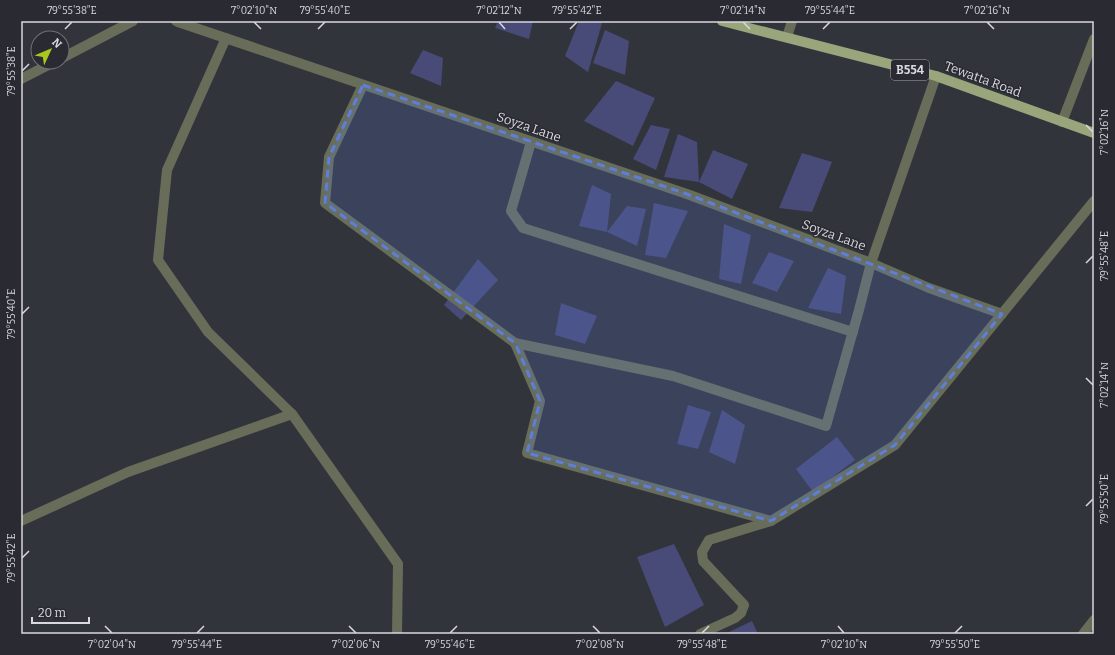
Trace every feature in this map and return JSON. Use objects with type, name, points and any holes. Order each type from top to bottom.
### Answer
[{"type":"main road","name":"Tewatta Road","points":[[722,21],[936,76],[1094,133]]},
{"type":"street","points":[[70,54],[133,21]]},
{"type":"street","name":"Soyza Lane","points":[[176,21],[687,194],[871,263],[929,288],[1002,314]]},
{"type":"street","points":[[786,37],[792,21]]},
{"type":"street","points":[[226,38],[167,170],[158,260],[208,332],[292,414],[398,564],[397,634]]},
{"type":"street","points":[[1062,122],[1094,39]]},
{"type":"street","points":[[21,79],[38,70]]},
{"type":"street","points":[[363,85],[329,157],[325,203],[515,343],[672,376],[826,426],[871,263],[936,76]]},
{"type":"street","points":[[531,142],[511,211],[523,228],[853,332]]},
{"type":"street","points":[[700,634],[735,618],[741,613],[744,605],[703,561],[702,552],[709,540],[771,521],[895,445],[1094,201]]},
{"type":"street","points":[[515,343],[540,401],[527,453],[771,521]]},
{"type":"street","points":[[21,521],[128,472],[292,414]]},
{"type":"street","points":[[1083,634],[1094,620]]},
{"type":"highlighted area","points":[[363,85],[687,194],[1002,314],[895,445],[771,521],[527,453],[540,401],[515,343],[325,203],[329,157]]},
{"type":"building","points":[[498,21],[533,21],[529,39],[495,28]]},
{"type":"building","points":[[579,21],[597,21],[602,23],[588,72],[565,56]]},
{"type":"building","points":[[605,30],[629,41],[625,75],[593,63]]},
{"type":"building","points":[[423,50],[443,58],[441,86],[410,73]]},
{"type":"building","points":[[616,81],[655,98],[633,146],[584,121]]},
{"type":"building","points":[[651,125],[670,129],[656,170],[633,159]]},
{"type":"building","points":[[678,134],[697,142],[699,182],[664,177]]},
{"type":"building","points":[[713,150],[748,164],[732,199],[699,182]]},
{"type":"building","points":[[802,153],[832,162],[812,212],[779,208]]},
{"type":"building","points":[[592,185],[611,194],[607,232],[579,226]]},
{"type":"building","points":[[654,203],[688,211],[666,258],[645,255]]},
{"type":"building","points":[[627,206],[646,209],[637,246],[607,232]]},
{"type":"building","points":[[724,224],[751,235],[741,284],[719,279]]},
{"type":"building","points":[[769,252],[794,261],[777,292],[752,283]]},
{"type":"building","points":[[478,259],[498,280],[461,320],[444,305]]},
{"type":"building","points":[[828,268],[846,276],[841,314],[808,308]]},
{"type":"building","points":[[561,303],[597,316],[585,344],[555,335]]},
{"type":"building","points":[[688,405],[711,412],[698,449],[677,444]]},
{"type":"building","points":[[722,410],[745,425],[735,464],[709,452]]},
{"type":"building","points":[[837,437],[855,460],[813,492],[796,469]]},
{"type":"building","points":[[674,544],[704,605],[665,627],[637,557]]},
{"type":"building","points":[[752,621],[758,634],[725,634]]}]
